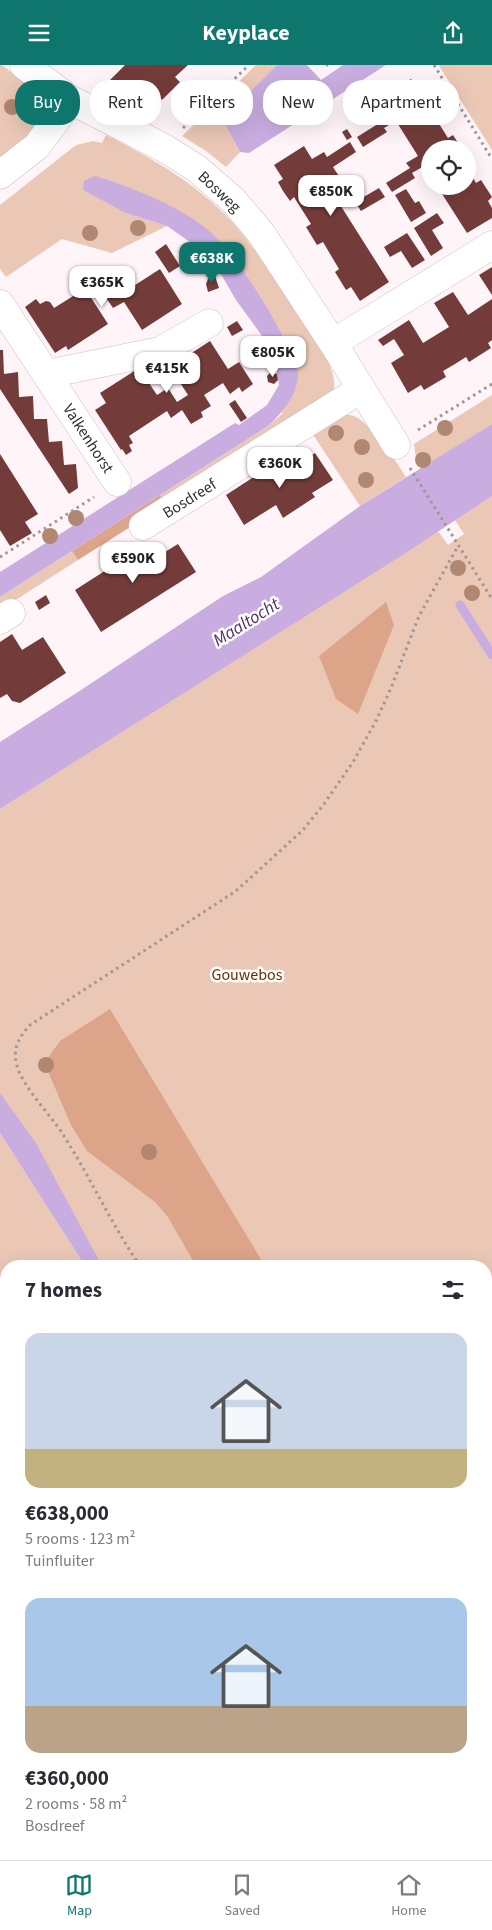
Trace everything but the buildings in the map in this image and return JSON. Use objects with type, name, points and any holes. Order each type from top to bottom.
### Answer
[{"type":"street","name":"Bosweg","points":[[24,65],[45,80]]},
{"type":"street","name":"Bosweg","points":[[80,104],[164,148],[196,168],[233,201],[261,233],[333,343]]},
{"type":"street","points":[[0,175],[37,146],[53,125]]},
{"type":"street","points":[[402,454],[333,343],[492,245]]},
{"type":"street","name":"Valkenhorst","points":[[0,304],[117,482]]},
{"type":"street","points":[[47,374],[160,351],[209,323]]},
{"type":"street","name":"Bosdreef","points":[[143,526],[361,389]]},
{"type":"path","points":[[164,148],[249,65]]},
{"type":"path","points":[[434,65],[492,159]]},
{"type":"path","points":[[492,384],[402,454],[492,599]]},
{"type":"path","name":"Valkenhorst","points":[[0,557],[117,482]]},
{"type":"path","points":[[137,1260],[64,1135],[17,1067],[15,1056],[16,1044],[22,1033],[30,1025],[236,891],[303,830],[324,804],[353,762],[376,721],[391,688],[418,617],[458,546]]},
{"type":"green space","points":[[0,65],[2,65],[22,80],[15,80],[15,125],[38,125],[37,130],[0,162]]},
{"type":"green space","points":[[256,65],[277,65],[253,89],[253,80],[240,80]]},
{"type":"green space","points":[[492,65],[492,150],[459,98],[459,80],[448,80],[439,66]]},
{"type":"green space","points":[[193,125],[226,125],[240,152],[226,167],[206,151],[182,136]]},
{"type":"green space","points":[[106,135],[174,173],[220,209],[261,259],[326,357],[333,375],[333,394],[165,505],[160,495],[268,426],[282,414],[290,347],[260,298],[227,250],[199,223],[164,204],[126,213],[167,226],[112,253],[62,239],[6,277],[0,269],[0,205],[76,145],[93,141],[102,143]]},
{"type":"green space","points":[[492,395],[492,424],[421,469],[416,459],[414,444]]},
{"type":"green space","points":[[344,414],[355,416],[369,427],[406,477],[360,506],[310,430]]},
{"type":"green space","name":"Gouwebos","points":[[492,496],[492,1260],[92,1260],[0,1109],[0,809],[438,531],[448,545],[464,534],[455,520]]},
{"type":"green space","points":[[72,551],[78,560],[0,610],[0,597]]},
{"type":"green space","points":[[0,1133],[81,1260],[0,1260]]},
{"type":"shaded area","points":[[160,495],[165,505],[78,560],[72,551]]},
{"type":"shaded area","points":[[386,602],[394,625],[358,714],[336,699],[319,656]]},
{"type":"shaded area","points":[[110,1009],[261,1260],[193,1260],[168,1217],[155,1202],[87,1151],[71,1125],[47,1069],[48,1058],[60,1041]]},
{"type":"water","points":[[277,65],[307,65],[321,80],[263,80],[263,125],[293,125],[249,153],[240,152],[226,125],[253,125],[253,89]]},
{"type":"water","points":[[343,65],[386,65],[363,80],[343,80],[343,93],[333,99],[333,80],[321,80]]},
{"type":"water","points":[[95,176],[120,184],[177,209],[199,223],[227,249],[280,330],[295,363],[298,374],[297,382],[288,403],[268,426],[0,597],[0,572],[235,423],[239,425],[267,405],[279,385],[275,363],[265,340],[236,300],[222,276],[194,245],[167,226],[126,213],[83,190],[84,181]]},
{"type":"water","name":"Maaltocht","points":[[492,424],[492,496],[404,554],[0,809],[0,742],[223,596],[261,577],[360,506]]},
{"type":"water","points":[[0,1093],[36,1143],[99,1260],[81,1260],[0,1133]]},
{"type":"waterway","points":[[460,605],[492,655]]}]
